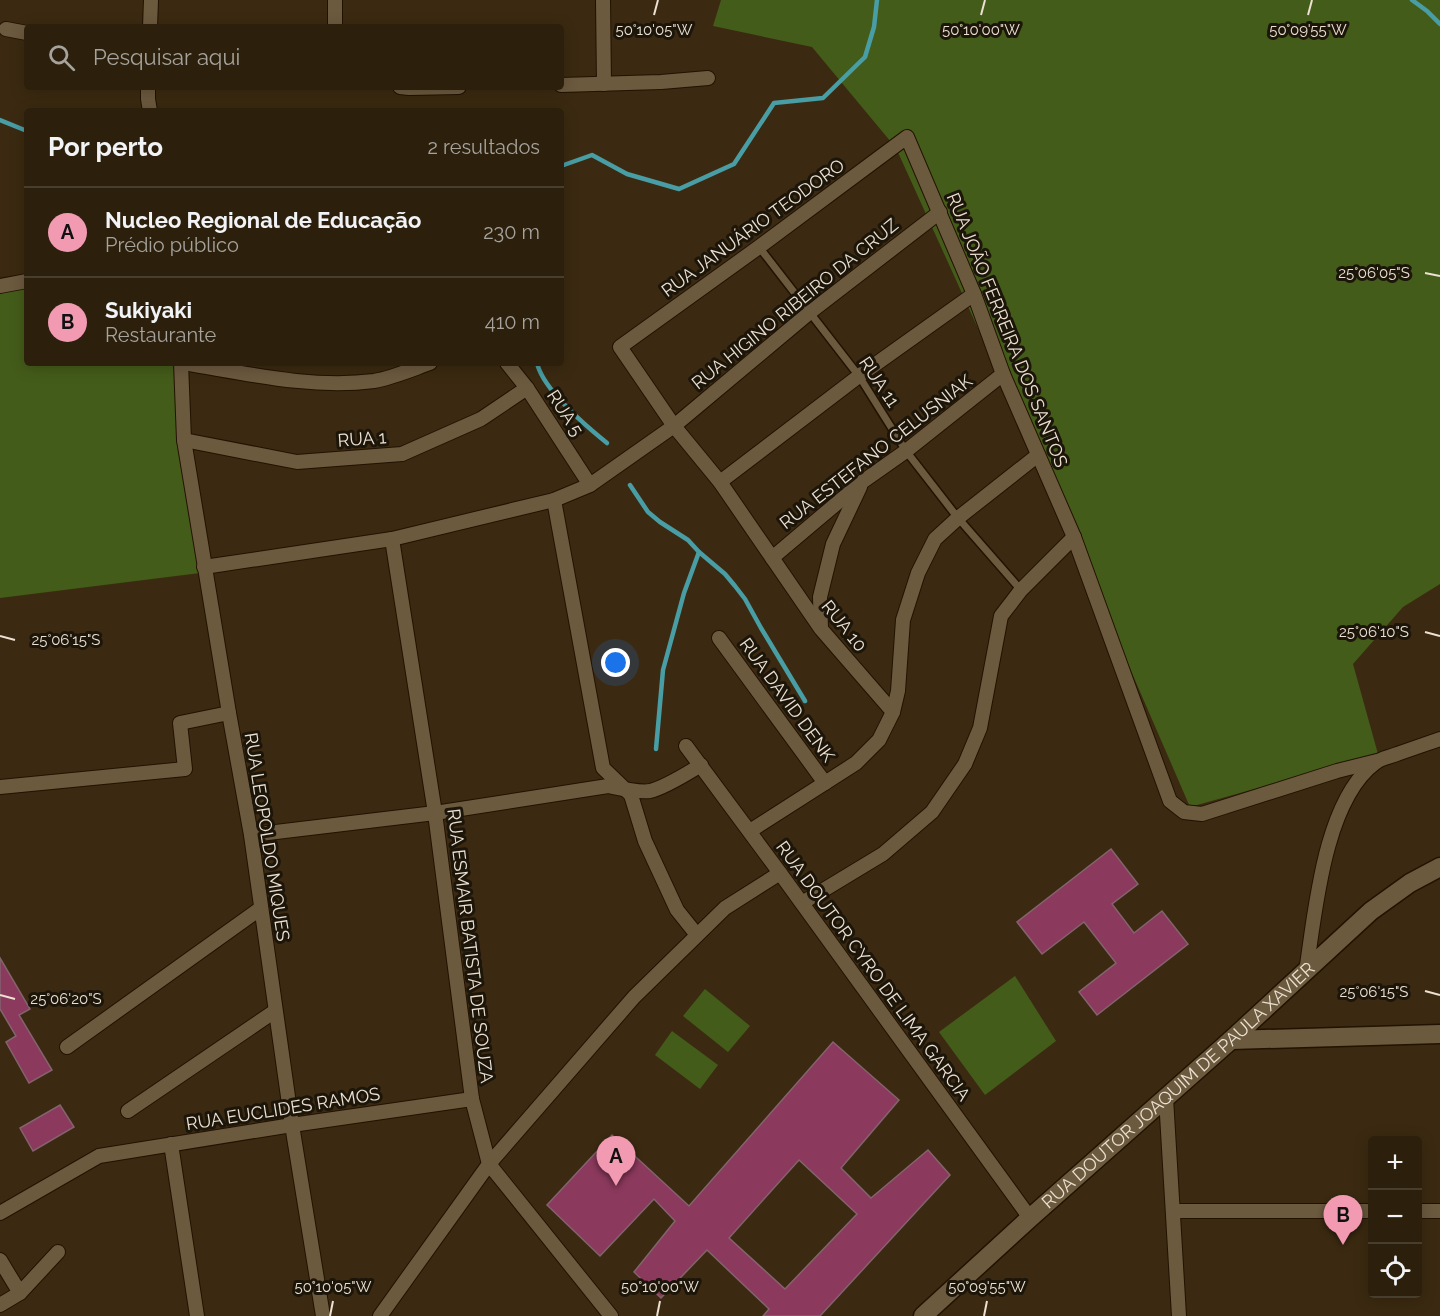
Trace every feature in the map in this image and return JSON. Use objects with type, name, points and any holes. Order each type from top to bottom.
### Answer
[{"type":"main road","name":"RUA DOUTOR JOAQUIM DE PAULA XAVIER","points":[[923,1316],[1231,1040],[1371,911],[1410,883],[1440,867]]},
{"type":"main road","points":[[1231,1040],[1440,1034]]},
{"type":"street","points":[[150,24],[151,0]]},
{"type":"street","points":[[335,0],[335,24]]},
{"type":"street","points":[[603,0],[604,84]]},
{"type":"street","points":[[6,29],[24,32]]},
{"type":"street","points":[[564,85],[708,78]]},
{"type":"street","points":[[148,90],[150,108]]},
{"type":"street","name":"RUA JOÃO FERREIRA DOS SANTOS","points":[[907,137],[974,294],[1003,374],[1074,537],[1170,801],[1184,812],[1202,814],[1337,771],[1377,761]]},
{"type":"street","name":"RUA JANUÁRIO TEODORO","points":[[620,347],[907,137]]},
{"type":"street","name":"RUA HIGINO RIBEIRO DA CRUZ","points":[[204,567],[392,539],[554,500],[590,485],[674,426],[809,313],[940,212]]},
{"type":"street","points":[[0,286],[24,282]]},
{"type":"street","points":[[720,482],[859,376],[974,294]]},
{"type":"street","name":"RUA 10","points":[[620,347],[674,426],[720,482],[821,629],[893,712]]},
{"type":"street","name":"RUA LEOPOLDO MIQUES","points":[[182,366],[184,440],[251,835],[292,1125],[323,1316]]},
{"type":"street","points":[[200,366],[289,381],[333,384],[376,380],[420,366]]},
{"type":"street","name":"RUA 5","points":[[509,366],[527,388],[590,485]]},
{"type":"street","name":"RUA ESTEFANO CELUSNIAK","points":[[772,558],[862,482],[906,451],[1003,374]]},
{"type":"street","name":"RUA 1","points":[[184,440],[297,462],[402,454],[481,419],[527,388]]},
{"type":"street","points":[[750,831],[856,763],[879,740],[893,712],[898,691],[903,620],[918,573],[935,539],[1038,455]]},
{"type":"street","points":[[821,629],[819,597],[833,544],[862,482]]},
{"type":"street","points":[[554,500],[603,768],[631,795],[645,841],[677,910],[697,935]]},
{"type":"street","points":[[802,903],[883,854],[932,812],[965,764],[980,728],[1001,616],[1021,590],[1074,537]]},
{"type":"street","name":"RUA ESMAIR BATISTA DE SOUZA","points":[[392,539],[435,813],[472,1099],[489,1164],[610,1316]]},
{"type":"street","name":"RUA DAVID DENK","points":[[719,638],[825,783]]},
{"type":"street","points":[[0,787],[185,769],[180,723],[229,713]]},
{"type":"street","points":[[1306,972],[1321,874],[1332,834],[1357,780],[1377,761],[1440,739]]},
{"type":"street","name":"RUA DOUTOR CYRO DE LIMA GARCIA","points":[[686,746],[1030,1218]]},
{"type":"street","points":[[251,835],[435,813],[608,786],[625,790],[650,791],[701,765]]},
{"type":"street","points":[[380,1316],[489,1164],[634,997],[725,908],[780,873]]},
{"type":"street","points":[[67,1047],[261,908]]},
{"type":"street","points":[[128,1111],[275,1011]]},
{"type":"street","points":[[1166,1098],[1179,1316]]},
{"type":"street","name":"RUA EUCLIDES RAMOS","points":[[0,1213],[99,1156],[472,1099]]},
{"type":"street","points":[[171,1144],[197,1316]]},
{"type":"street","points":[[1173,1211],[1368,1211]]},
{"type":"street","points":[[1422,1211],[1440,1211]]},
{"type":"street","points":[[0,1305],[20,1293],[58,1252]]},
{"type":"street","points":[[0,1260],[20,1293]]},
{"type":"lane","name":"RUA 11","points":[[759,247],[859,376],[906,451],[958,518],[1021,590]]},
{"type":"green space","points":[[721,0],[1440,0],[1440,584],[1403,607],[1353,664],[1378,754],[1190,807],[1076,544],[896,148],[812,47],[713,26]]},
{"type":"green space","points":[[24,280],[24,366],[179,366],[208,572],[0,598],[0,282]]},
{"type":"green space","points":[[1015,976],[1056,1041],[985,1095],[939,1032]]},
{"type":"green space","points":[[705,989],[750,1026],[728,1052],[683,1016]]},
{"type":"green space","points":[[672,1031],[718,1065],[700,1089],[655,1055]]},
{"type":"building","points":[[1111,849],[1138,884],[1112,904],[1134,933],[1162,911],[1188,944],[1097,1015],[1079,992],[1116,963],[1084,922],[1042,954],[1017,922]]},
{"type":"building","points":[[0,958],[30,1009],[19,1015],[52,1070],[29,1083],[6,1042],[16,1036],[0,1009]]},
{"type":"building","points":[[833,1042],[899,1100],[841,1168],[871,1198],[928,1150],[950,1175],[820,1316],[763,1316],[769,1309],[707,1250],[661,1298],[634,1272],[675,1221],[654,1199],[600,1256],[547,1205],[612,1135],[689,1206]],"holes":[[[799,1160],[857,1214],[785,1289],[729,1238]]]},
{"type":"building","points":[[60,1105],[74,1127],[33,1151],[20,1128]]},
{"type":"waterway","points":[[564,165],[592,155],[627,174],[679,189],[734,164],[774,103],[823,98],[865,57],[874,27],[877,0]]},
{"type":"waterway","points":[[1412,0],[1440,24]]},
{"type":"waterway","points":[[0,120],[24,130]]},
{"type":"waterway","points":[[538,366],[556,395],[607,443]]},
{"type":"waterway","points":[[630,485],[648,512],[688,540],[735,586],[805,701]]},
{"type":"waterway","points":[[656,749],[663,670],[684,593],[699,552]]},
{"type":"place","name":"Nucleo Regional de Educação","points":[[616,1186]]},
{"type":"place","name":"Sukiyaki","points":[[1343,1245]]}]
